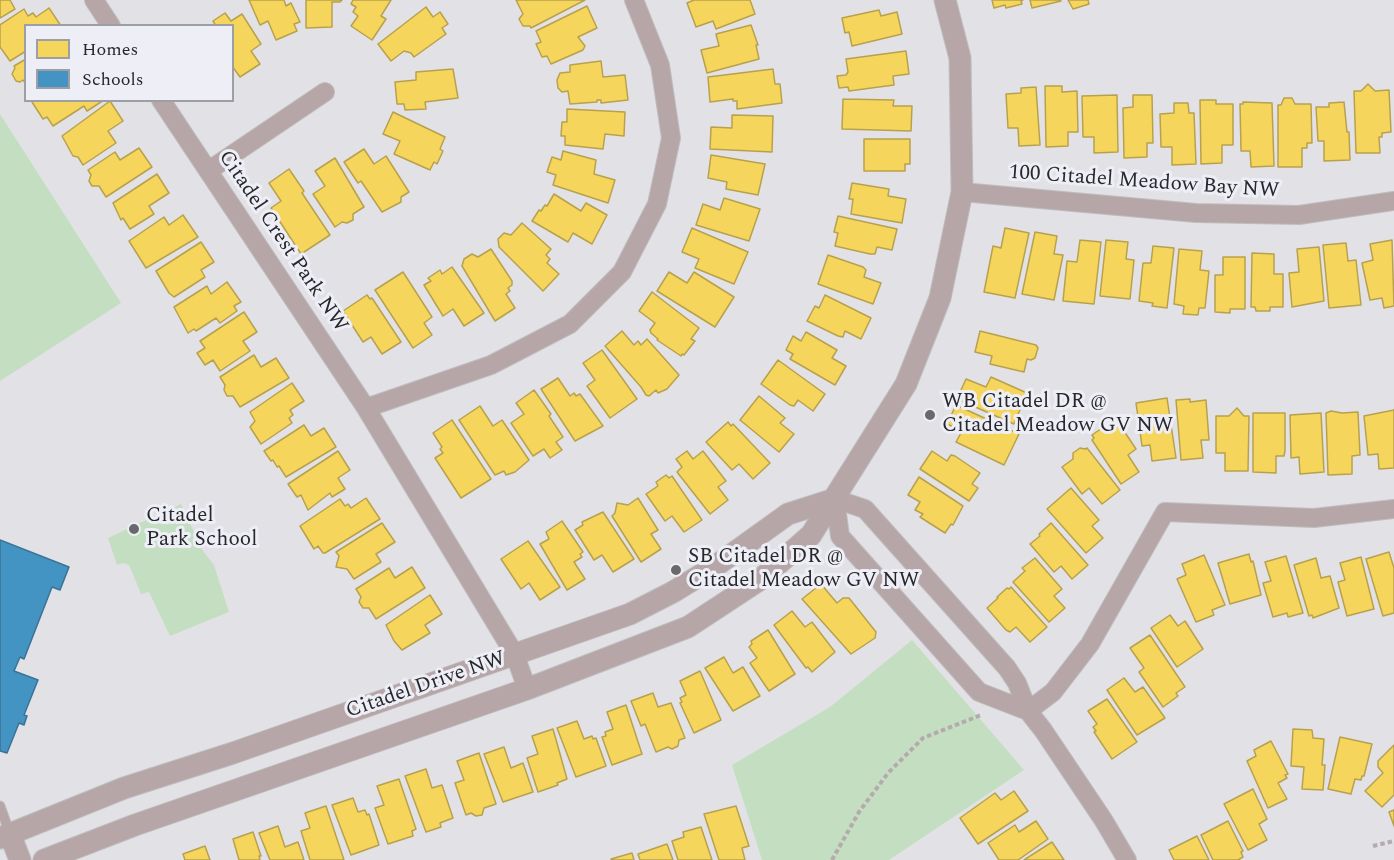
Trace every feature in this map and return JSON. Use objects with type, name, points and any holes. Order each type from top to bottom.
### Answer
[{"type":"street","points":[[94,0],[110,24]]},
{"type":"street","points":[[366,408],[491,365],[570,324],[622,272],[657,204],[671,138],[660,65],[634,0]]},
{"type":"street","name":"Citadel Drive NW","points":[[44,860],[243,786],[527,689],[688,627],[760,579],[812,535],[906,384],[940,298],[962,192],[960,58],[945,0]]},
{"type":"street","points":[[208,171],[325,92]]},
{"type":"street","name":"Citadel Crest Park NW","points":[[162,102],[366,408],[515,655],[527,689]]},
{"type":"street","name":"100 Citadel Meadow Bay NW","points":[[962,192],[1196,213],[1299,215],[1394,201]]},
{"type":"street","points":[[1028,711],[979,692],[840,536],[835,499],[865,509],[1007,668],[1017,683],[1028,711],[1104,820],[1127,860]]},
{"type":"street","name":"Citadel Drive NW","points":[[5,836],[124,788],[232,753],[630,614],[673,592],[717,565],[788,514],[835,499]]},
{"type":"street","points":[[1028,711],[1053,692],[1090,644],[1165,512],[1314,518],[1394,509]]},
{"type":"street","points":[[232,753],[243,786]]},
{"type":"street","points":[[5,836],[20,860]]},
{"type":"lane","points":[[0,806],[5,836]]},
{"type":"path","points":[[832,860],[859,812],[888,773],[923,738],[981,715]]},
{"type":"path","points":[[1373,846],[1394,841]]},
{"type":"green space","points":[[0,114],[121,303],[0,381]]},
{"type":"green space","points":[[181,504],[203,551],[214,565],[229,612],[170,636],[149,592],[141,594],[129,565],[123,563],[117,565],[108,538]]},
{"type":"green space","points":[[912,640],[1024,770],[889,860],[762,860],[732,765],[830,707]]},
{"type":"building: Homes","points":[[0,0],[10,0],[15,9],[0,18]]},
{"type":"building: Homes","points":[[249,0],[284,0],[286,6],[291,3],[300,22],[294,24],[297,31],[276,40],[268,21],[260,25]]},
{"type":"building: Homes","points":[[306,0],[342,0],[332,2],[332,27],[306,28]]},
{"type":"building: Homes","points":[[353,0],[391,0],[381,16],[386,19],[372,40],[351,26],[358,16],[353,12],[356,7],[351,4]]},
{"type":"building: Homes","points":[[516,0],[585,0],[531,28],[523,26],[519,19],[523,14]]},
{"type":"building: Homes","points":[[694,0],[750,0],[755,14],[716,29],[713,21],[696,27],[687,3]]},
{"type":"building: Homes","points":[[992,0],[1023,0],[1022,4],[994,8]]},
{"type":"building: Homes","points":[[1030,0],[1060,0],[1061,1],[1032,8]]},
{"type":"building: Homes","points":[[1068,0],[1088,0],[1089,4],[1073,9]]},
{"type":"building: Homes","points":[[587,6],[597,28],[578,37],[585,46],[583,50],[551,64],[547,56],[542,57],[536,44],[541,42],[536,31]]},
{"type":"building: Homes","points":[[426,7],[433,17],[440,12],[448,24],[442,28],[446,34],[414,57],[411,53],[404,51],[391,61],[378,44]]},
{"type":"building: Homes","points":[[49,8],[60,24],[24,24],[24,52],[10,61],[0,47],[0,25],[24,9],[28,16],[33,13],[36,17]]},
{"type":"building: Homes","points":[[879,10],[881,16],[897,12],[902,34],[852,46],[849,32],[845,33],[842,18]]},
{"type":"building: Homes","points":[[225,13],[231,21],[242,14],[261,44],[251,51],[260,64],[240,77],[234,69],[234,24],[215,24],[213,21]]},
{"type":"building: Homes","points":[[751,25],[758,45],[756,45],[759,59],[707,73],[701,50],[719,46],[716,34]]},
{"type":"building: Homes","points":[[906,51],[909,74],[893,76],[894,85],[849,91],[848,87],[839,88],[837,76],[846,75],[848,72],[846,59]]},
{"type":"building: Homes","points":[[24,60],[24,81],[16,81],[12,74],[14,66]]},
{"type":"building: Homes","points":[[601,61],[603,77],[625,75],[628,100],[601,103],[601,100],[597,100],[597,102],[570,104],[568,91],[562,92],[558,88],[557,80],[560,73],[570,72],[570,65]]},
{"type":"building: Homes","points":[[453,69],[458,98],[425,102],[426,109],[405,110],[404,104],[397,104],[395,82],[416,80],[416,72]]},
{"type":"building: Homes","points":[[773,69],[775,84],[780,84],[782,103],[737,109],[737,101],[733,99],[710,102],[708,77]]},
{"type":"building: Homes","points":[[1368,84],[1375,91],[1389,90],[1391,132],[1382,133],[1382,137],[1379,137],[1380,153],[1356,153],[1354,91],[1361,91]]},
{"type":"building: Homes","points":[[1045,86],[1062,86],[1062,92],[1077,91],[1078,132],[1068,132],[1068,146],[1046,147]]},
{"type":"building: Homes","points":[[1036,87],[1040,145],[1019,146],[1018,128],[1008,128],[1006,94],[1021,93],[1021,88]]},
{"type":"building: Homes","points":[[1117,95],[1118,152],[1094,153],[1094,137],[1083,137],[1082,96]]},
{"type":"building: Homes","points":[[1133,95],[1152,95],[1153,143],[1147,143],[1147,157],[1124,158],[1123,108],[1133,107]]},
{"type":"building: Homes","points":[[1284,98],[1292,98],[1295,104],[1311,104],[1312,143],[1307,143],[1307,148],[1302,148],[1302,167],[1278,167],[1278,105],[1281,105]]},
{"type":"building: Homes","points":[[843,99],[894,100],[893,106],[912,106],[911,131],[842,129]]},
{"type":"building: Homes","points":[[1200,100],[1216,100],[1216,104],[1233,104],[1233,145],[1222,145],[1222,163],[1201,164]]},
{"type":"building: Homes","points":[[32,102],[101,102],[87,111],[84,106],[53,126],[47,117],[43,119]]},
{"type":"building: Homes","points":[[109,102],[123,121],[108,131],[116,143],[83,165],[78,157],[73,156],[62,136]]},
{"type":"building: Homes","points":[[1243,102],[1272,103],[1274,166],[1251,167],[1250,151],[1241,151],[1240,104]]},
{"type":"building: Homes","points":[[1344,102],[1347,132],[1349,132],[1350,160],[1324,161],[1324,141],[1318,141],[1316,107],[1329,107],[1329,103]]},
{"type":"building: Homes","points":[[1174,103],[1188,103],[1189,113],[1194,113],[1196,164],[1172,165],[1172,147],[1161,147],[1160,114],[1174,113]]},
{"type":"building: Homes","points":[[567,109],[625,112],[624,136],[605,134],[603,149],[565,145],[565,136],[561,136],[562,122],[567,122]]},
{"type":"building: Homes","points":[[393,112],[445,137],[440,149],[443,151],[437,164],[434,162],[430,170],[394,154],[400,141],[383,134]]},
{"type":"building: Homes","points":[[732,115],[773,116],[772,152],[710,149],[711,127],[732,128]]},
{"type":"building: Homes","points":[[864,139],[910,139],[910,164],[905,164],[905,171],[864,171]]},
{"type":"building: Homes","points":[[139,148],[152,167],[106,197],[99,186],[92,186],[88,170],[115,152],[120,160]]},
{"type":"building: Homes","points":[[364,149],[374,164],[386,156],[409,192],[401,197],[401,202],[382,212],[361,181],[358,183],[344,162]]},
{"type":"building: Homes","points":[[563,151],[596,160],[594,174],[615,180],[608,203],[553,185],[556,175],[547,172],[552,157],[561,160]]},
{"type":"building: Homes","points":[[711,155],[765,164],[758,195],[726,189],[727,182],[708,178]]},
{"type":"building: Homes","points":[[335,158],[364,207],[353,214],[353,220],[347,223],[342,222],[335,227],[313,194],[325,186],[315,171]]},
{"type":"building: Homes","points":[[289,169],[330,235],[301,254],[271,208],[281,201],[269,183]]},
{"type":"building: Homes","points":[[157,174],[169,193],[149,206],[154,214],[130,229],[123,218],[121,220],[113,203]]},
{"type":"building: Homes","points":[[852,183],[889,189],[888,196],[906,199],[902,223],[851,214],[853,199],[849,199]]},
{"type":"building: Homes","points":[[554,194],[581,211],[586,203],[607,215],[592,244],[573,233],[568,242],[532,221],[539,210],[547,206]]},
{"type":"building: Homes","points":[[724,198],[760,209],[749,241],[696,225],[703,204],[720,210]]},
{"type":"building: Homes","points":[[183,215],[198,237],[146,268],[129,241],[164,217],[169,225]]},
{"type":"building: Homes","points":[[838,216],[897,229],[892,250],[877,247],[875,254],[870,254],[835,246],[838,233],[834,232]]},
{"type":"building: Homes","points":[[522,223],[551,249],[546,255],[550,259],[547,263],[559,274],[543,291],[499,247],[498,239],[504,233],[511,235]]},
{"type":"building: Homes","points":[[692,228],[748,252],[734,284],[695,268],[699,259],[682,252]]},
{"type":"building: Homes","points":[[1005,228],[1029,233],[1015,298],[984,292],[993,246],[1001,248]]},
{"type":"building: Homes","points":[[1035,232],[1057,236],[1054,254],[1063,255],[1054,300],[1022,294]]},
{"type":"building: Homes","points":[[1080,240],[1101,242],[1094,304],[1063,301],[1067,261],[1077,262]]},
{"type":"building: Homes","points":[[1106,240],[1128,242],[1126,259],[1134,260],[1130,299],[1100,296]]},
{"type":"building: Homes","points":[[1392,240],[1394,306],[1384,308],[1382,298],[1370,300],[1362,263],[1373,260],[1370,244]]},
{"type":"building: Homes","points":[[201,242],[214,262],[201,270],[205,277],[174,297],[169,293],[156,271]]},
{"type":"building: Homes","points":[[1346,243],[1348,261],[1356,260],[1361,305],[1329,308],[1323,245]]},
{"type":"building: Homes","points":[[1153,246],[1174,248],[1167,308],[1139,301],[1143,263],[1151,263]]},
{"type":"building: Homes","points":[[1319,247],[1324,301],[1292,307],[1289,273],[1299,272],[1297,249]]},
{"type":"building: Homes","points":[[491,249],[512,281],[512,285],[508,288],[510,291],[506,294],[515,308],[495,321],[462,266],[464,259],[472,254],[478,257]]},
{"type":"building: Homes","points":[[1179,249],[1202,251],[1200,270],[1209,271],[1205,308],[1199,308],[1198,315],[1183,314],[1184,306],[1174,304]]},
{"type":"building: Homes","points":[[1252,253],[1274,254],[1274,274],[1283,274],[1283,307],[1270,307],[1270,311],[1256,311],[1255,307],[1251,307]]},
{"type":"building: Homes","points":[[828,255],[863,267],[866,270],[864,277],[881,283],[873,304],[818,284]]},
{"type":"building: Homes","points":[[1223,257],[1245,257],[1245,309],[1230,309],[1230,313],[1215,312],[1215,275],[1223,275]]},
{"type":"building: Homes","points":[[452,267],[484,313],[464,326],[453,309],[443,316],[424,285],[431,281],[428,278],[440,270],[442,274]]},
{"type":"building: Homes","points":[[403,272],[432,317],[424,323],[432,335],[413,348],[375,290]]},
{"type":"building: Homes","points":[[669,272],[687,283],[694,272],[734,297],[715,327],[657,291]]},
{"type":"building: Homes","points":[[227,282],[241,302],[234,306],[237,311],[220,323],[216,318],[196,331],[194,329],[188,333],[174,307],[207,286],[211,294]]},
{"type":"building: Homes","points":[[652,292],[699,328],[691,339],[695,341],[684,355],[681,356],[657,340],[650,330],[655,323],[639,311]]},
{"type":"building: Homes","points":[[367,295],[370,299],[372,298],[401,342],[382,354],[371,337],[363,342],[343,311]]},
{"type":"building: Homes","points":[[825,295],[871,318],[861,339],[845,331],[843,337],[838,336],[807,321],[815,306],[819,308]]},
{"type":"building: Homes","points":[[244,312],[257,332],[243,341],[250,351],[220,371],[213,360],[205,365],[197,353],[205,348],[200,341]]},
{"type":"building: Homes","points":[[622,331],[634,345],[638,341],[641,345],[647,339],[679,375],[667,389],[658,393],[656,390],[649,396],[646,395],[605,346]]},
{"type":"building: Homes","points":[[980,331],[1036,345],[1038,348],[1035,358],[1027,359],[1024,372],[990,364],[992,356],[975,352]]},
{"type":"building: Homes","points":[[806,332],[837,350],[832,358],[846,366],[835,385],[790,359],[793,354],[786,350],[793,336],[801,341]]},
{"type":"building: Homes","points":[[602,350],[637,399],[610,418],[587,386],[595,380],[583,363]]},
{"type":"building: Homes","points":[[254,355],[261,367],[276,358],[289,378],[240,407],[233,396],[227,396],[224,390],[225,385],[220,377]]},
{"type":"building: Homes","points":[[778,360],[825,394],[813,411],[798,400],[794,406],[790,405],[761,384]]},
{"type":"building: Homes","points":[[991,377],[1027,393],[1014,424],[957,399],[966,379],[986,387]]},
{"type":"building: Homes","points":[[558,378],[570,396],[574,393],[576,396],[580,394],[603,426],[575,441],[541,389]]},
{"type":"building: Homes","points":[[292,383],[304,401],[290,410],[293,415],[289,418],[292,423],[261,444],[250,427],[255,421],[250,412]]},
{"type":"building: Homes","points":[[534,390],[551,414],[549,416],[563,437],[556,442],[562,450],[550,458],[544,449],[533,456],[511,423],[524,414],[516,403]]},
{"type":"building: Homes","points":[[759,396],[785,418],[780,423],[794,434],[779,452],[740,420]]},
{"type":"building: Homes","points":[[1167,398],[1176,458],[1152,461],[1150,445],[1142,446],[1136,403]]},
{"type":"building: Homes","points":[[1190,399],[1190,402],[1206,400],[1209,440],[1201,440],[1203,458],[1181,460],[1176,400]]},
{"type":"building: Homes","points":[[956,405],[1019,434],[1004,465],[956,442],[962,431],[947,424]]},
{"type":"building: Homes","points":[[480,406],[493,426],[502,420],[529,460],[515,472],[506,475],[504,471],[495,475],[459,420]]},
{"type":"building: Homes","points":[[1237,408],[1244,416],[1249,416],[1248,471],[1225,471],[1225,453],[1216,453],[1216,416],[1229,416]]},
{"type":"building: Homes","points":[[1394,410],[1394,468],[1379,469],[1378,454],[1368,455],[1364,416]]},
{"type":"building: Homes","points":[[1331,411],[1358,412],[1360,455],[1352,456],[1352,474],[1328,475],[1326,413]]},
{"type":"building: Homes","points":[[1253,413],[1285,413],[1285,451],[1284,456],[1276,456],[1276,473],[1253,472]]},
{"type":"building: Homes","points":[[1321,413],[1324,472],[1300,474],[1299,457],[1291,458],[1290,415]]},
{"type":"building: Homes","points":[[452,420],[491,479],[461,498],[435,458],[443,453],[433,433]]},
{"type":"building: Homes","points":[[728,422],[731,426],[733,424],[770,463],[753,479],[739,464],[732,470],[706,442]]},
{"type":"building: Homes","points":[[1118,422],[1136,449],[1128,455],[1139,472],[1121,484],[1092,440],[1094,438],[1092,435],[1105,426],[1107,429]]},
{"type":"building: Homes","points":[[304,425],[311,436],[324,428],[336,447],[286,477],[264,451]]},
{"type":"building: Homes","points":[[1080,448],[1087,448],[1120,490],[1102,504],[1089,488],[1082,494],[1062,467],[1073,459],[1073,453]]},
{"type":"building: Homes","points":[[338,451],[350,470],[338,478],[345,489],[332,497],[330,493],[308,510],[301,495],[297,497],[288,484]]},
{"type":"building: Homes","points":[[687,451],[693,459],[703,451],[726,481],[718,487],[728,500],[710,514],[677,472],[682,467],[676,459]]},
{"type":"building: Homes","points":[[932,451],[947,461],[951,455],[955,456],[980,473],[972,484],[978,488],[969,501],[920,469]]},
{"type":"building: Homes","points":[[666,475],[669,478],[672,476],[702,520],[684,532],[672,516],[665,521],[646,494],[658,486],[656,482]]},
{"type":"building: Homes","points":[[919,477],[963,506],[953,525],[951,524],[945,533],[920,517],[923,514],[915,510],[920,502],[908,495]]},
{"type":"building: Homes","points":[[1071,488],[1099,520],[1092,526],[1103,538],[1086,553],[1047,509]]},
{"type":"building: Homes","points":[[366,498],[380,519],[325,553],[318,546],[314,549],[300,526],[340,499],[345,506],[348,504],[351,508]]},
{"type":"building: Homes","points":[[638,498],[658,530],[651,534],[661,549],[641,562],[612,516],[617,503],[628,505]]},
{"type":"building: Homes","points":[[603,512],[634,559],[613,572],[602,555],[594,560],[575,530],[583,525],[582,522]]},
{"type":"building: Homes","points":[[562,521],[583,552],[580,554],[582,557],[574,562],[585,579],[567,590],[540,544],[549,539],[546,532]]},
{"type":"building: Homes","points":[[382,523],[395,542],[376,554],[381,562],[354,579],[347,569],[336,567],[339,556],[336,552]]},
{"type":"building: Homes","points":[[1051,523],[1088,565],[1072,579],[1061,566],[1054,572],[1030,544]]},
{"type":"building: Homes","points":[[528,541],[560,587],[540,600],[529,583],[521,589],[501,559]]},
{"type":"building: Homes","points":[[1389,552],[1394,568],[1394,613],[1383,616],[1366,559]]},
{"type":"building: Homes","points":[[1249,554],[1251,562],[1253,561],[1261,595],[1230,604],[1218,563]]},
{"type":"building: Homes","points":[[1204,555],[1225,605],[1212,610],[1214,615],[1196,622],[1177,579],[1186,575],[1182,564]]},
{"type":"building: Homes","points":[[1286,556],[1303,613],[1288,617],[1287,613],[1273,617],[1263,583],[1271,581],[1265,562]]},
{"type":"building: Homes","points":[[1361,557],[1374,609],[1347,616],[1338,582],[1345,580],[1340,563]]},
{"type":"building: Homes","points":[[1035,558],[1062,589],[1054,596],[1065,608],[1049,622],[1013,582],[1025,571],[1022,568]]},
{"type":"building: Homes","points":[[1316,558],[1321,578],[1330,576],[1339,608],[1313,618],[1312,615],[1309,616],[1294,565]]},
{"type":"building: Homes","points":[[412,567],[425,588],[376,619],[369,608],[363,608],[359,602],[361,597],[356,589],[389,568],[395,578]]},
{"type":"building: Homes","points":[[821,584],[837,603],[843,598],[849,598],[876,632],[875,638],[851,654],[802,599]]},
{"type":"building: Homes","points":[[1011,587],[1047,627],[1030,642],[1016,627],[1010,632],[1006,630],[987,608],[1007,588]]},
{"type":"building: Homes","points":[[430,595],[442,614],[425,625],[430,633],[402,650],[394,641],[386,625]]},
{"type":"building: Homes","points":[[792,611],[805,627],[812,622],[835,652],[812,672],[808,667],[806,668],[774,625]]},
{"type":"building: Homes","points":[[1170,615],[1178,626],[1185,621],[1203,649],[1177,667],[1151,628]]},
{"type":"building: Homes","points":[[768,630],[795,674],[769,691],[750,663],[757,658],[749,647],[752,644],[751,641]]},
{"type":"building: Homes","points":[[1150,635],[1185,687],[1176,693],[1178,696],[1163,707],[1139,672],[1144,668],[1130,648]]},
{"type":"building: Homes","points":[[724,657],[733,673],[743,667],[760,696],[733,711],[705,668]]},
{"type":"building: Homes","points":[[700,671],[721,720],[694,733],[680,703],[682,702],[680,698],[686,695],[680,681]]},
{"type":"building: Homes","points":[[1124,678],[1135,692],[1143,687],[1165,718],[1137,735],[1107,690]]},
{"type":"building: Homes","points":[[653,693],[658,707],[671,703],[685,738],[679,740],[678,746],[672,749],[668,747],[656,752],[645,724],[641,726],[631,701]]},
{"type":"building: Homes","points":[[1107,699],[1137,742],[1112,759],[1094,732],[1096,731],[1093,727],[1097,724],[1088,711]]},
{"type":"building: Homes","points":[[626,705],[642,754],[612,765],[602,737],[606,736],[605,732],[613,729],[607,712]]},
{"type":"building: Homes","points":[[577,721],[584,739],[592,736],[593,739],[596,738],[606,766],[576,777],[557,728]]},
{"type":"building: Homes","points":[[553,729],[567,779],[538,792],[527,758],[538,754],[532,736]]},
{"type":"building: Homes","points":[[1293,729],[1312,730],[1313,738],[1324,739],[1323,790],[1302,789],[1304,767],[1291,766]]},
{"type":"building: Homes","points":[[1340,737],[1372,744],[1364,776],[1361,780],[1355,779],[1351,794],[1328,789]]},
{"type":"building: Homes","points":[[1271,741],[1288,774],[1285,775],[1287,778],[1278,783],[1287,799],[1268,808],[1247,761],[1256,756],[1254,750]]},
{"type":"building: Homes","points":[[1394,745],[1394,795],[1382,807],[1365,791],[1383,773],[1378,767],[1378,761]]},
{"type":"building: Homes","points":[[504,747],[511,768],[523,763],[533,792],[503,802],[484,754]]},
{"type":"building: Homes","points":[[479,753],[496,804],[484,808],[482,815],[476,816],[471,813],[466,815],[455,783],[464,780],[457,761]]},
{"type":"building: Homes","points":[[426,769],[432,788],[442,785],[453,818],[440,823],[441,827],[426,832],[405,776]]},
{"type":"building: Homes","points":[[399,779],[416,829],[412,831],[413,836],[388,844],[375,808],[384,805],[377,786]]},
{"type":"building: Homes","points":[[1253,789],[1267,819],[1259,824],[1267,840],[1248,850],[1224,804]]},
{"type":"building: Homes","points":[[1014,791],[1028,811],[978,844],[960,818],[995,793],[1001,800]]},
{"type":"building: Homes","points":[[353,798],[358,812],[365,810],[367,815],[369,814],[379,845],[351,855],[332,805]]},
{"type":"building: Homes","points":[[326,806],[344,860],[310,860],[301,831],[310,828],[305,813]]},
{"type":"building: Homes","points":[[736,806],[749,846],[742,848],[745,860],[719,860],[704,814]]},
{"type":"building: Homes","points":[[1394,810],[1394,826],[1389,812]]},
{"type":"building: Homes","points":[[1036,821],[1048,839],[1018,860],[999,860],[988,843],[1015,825],[1019,832]]},
{"type":"building: Homes","points":[[1228,821],[1243,851],[1241,852],[1243,857],[1238,860],[1213,860],[1201,835]]},
{"type":"building: Homes","points":[[278,826],[285,847],[298,842],[304,860],[270,860],[259,833]]},
{"type":"building: Homes","points":[[701,827],[712,860],[678,860],[672,841],[684,837],[683,832]]},
{"type":"building: Homes","points":[[253,832],[261,856],[259,856],[260,860],[239,860],[233,839]]},
{"type":"building: Homes","points":[[1197,836],[1209,860],[1174,860],[1169,850]]},
{"type":"building: Homes","points":[[1052,842],[1064,860],[1024,860]]},
{"type":"building: Homes","points":[[667,844],[673,860],[640,860],[638,854]]},
{"type":"building: Homes","points":[[205,846],[210,860],[185,860],[183,854]]},
{"type":"building: Homes","points":[[632,853],[634,860],[611,859]]},
{"type":"building: Schools","points":[[0,540],[69,567],[60,590],[52,587],[24,659],[20,657],[14,671],[38,680],[24,715],[27,716],[24,725],[19,723],[7,753],[0,751]]},
{"type":"place","name":"WB Citadel DR @ Citadel Meadow GV NW","points":[[930,415]]},
{"type":"place","name":"Citadel Park School","points":[[134,529]]},
{"type":"place","name":"SB Citadel DR @ Citadel Meadow GV NW","points":[[676,570]]}]
